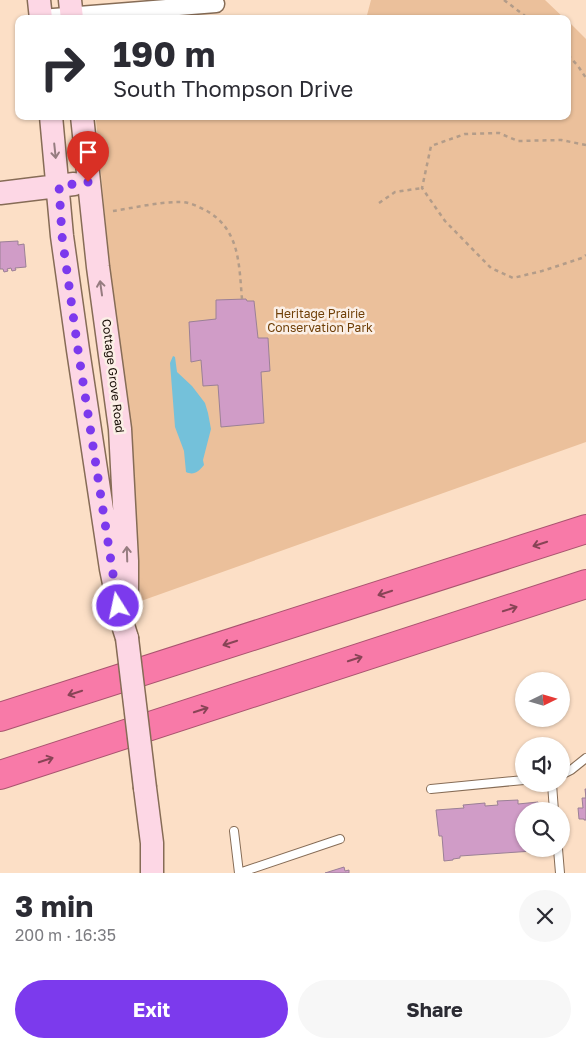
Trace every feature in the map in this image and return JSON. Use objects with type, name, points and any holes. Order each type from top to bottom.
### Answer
[{"type":"highway","points":[[0,717],[586,529]]},
{"type":"highway","points":[[0,775],[586,584]]},
{"type":"main road","name":"Cottage Grove Road","points":[[51,120],[59,186],[62,236],[78,350],[111,569],[127,638]]},
{"type":"main road","name":"Cottage Grove Road","points":[[82,120],[88,182],[120,429],[127,561],[127,638],[152,843],[158,873]]},
{"type":"main road","points":[[0,193],[88,182]]},
{"type":"main road","name":"Cottage Grove Road","points":[[152,843],[152,873]]},
{"type":"street","points":[[40,12],[216,4]]},
{"type":"lane","points":[[570,770],[586,758]]},
{"type":"lane","points":[[431,789],[515,781]]},
{"type":"lane","points":[[234,831],[239,873],[340,839]]},
{"type":"lane","points":[[559,857],[560,873]]},
{"type":"path","points":[[504,0],[524,15]]},
{"type":"path","points":[[571,58],[586,78]]},
{"type":"path","points":[[586,145],[560,140],[518,141],[499,133],[465,134],[431,146],[422,188],[445,221],[491,268],[513,278],[582,258],[586,254]]},
{"type":"path","points":[[379,203],[395,192],[422,188]]},
{"type":"path","points":[[113,211],[179,202],[200,207],[218,218],[231,234],[237,249],[242,299]]},
{"type":"green space","points":[[371,0],[545,0],[561,15],[367,15]]},
{"type":"green space","name":"Heritage Prairie Conservation Park","points":[[571,24],[586,39],[586,442],[141,601],[96,120],[571,120]]},
{"type":"water","points":[[173,356],[175,357],[177,372],[192,386],[205,403],[211,429],[203,460],[204,465],[194,473],[186,472],[184,451],[175,427],[170,363]]},
{"type":"building","points":[[18,241],[18,245],[24,244],[26,267],[15,268],[16,270],[12,271],[11,268],[4,272],[3,269],[0,269],[0,242]]},
{"type":"building","points":[[246,299],[247,301],[254,301],[258,338],[268,338],[270,371],[261,372],[264,423],[221,427],[218,385],[203,386],[201,360],[191,362],[189,322],[216,319],[216,300]]},
{"type":"building","points":[[582,798],[586,798],[586,820],[579,819],[578,808],[583,808]]},
{"type":"building","points":[[518,800],[518,802],[515,802],[515,852],[460,856],[460,858],[444,861],[442,836],[439,836],[436,810],[464,808],[463,805],[485,803],[485,806],[498,805],[497,801]]},
{"type":"building","points":[[344,867],[345,871],[349,870],[349,873],[325,873]]},
{"type":"route","points":[[88,182],[59,186],[60,215],[78,350],[118,606]]}]
